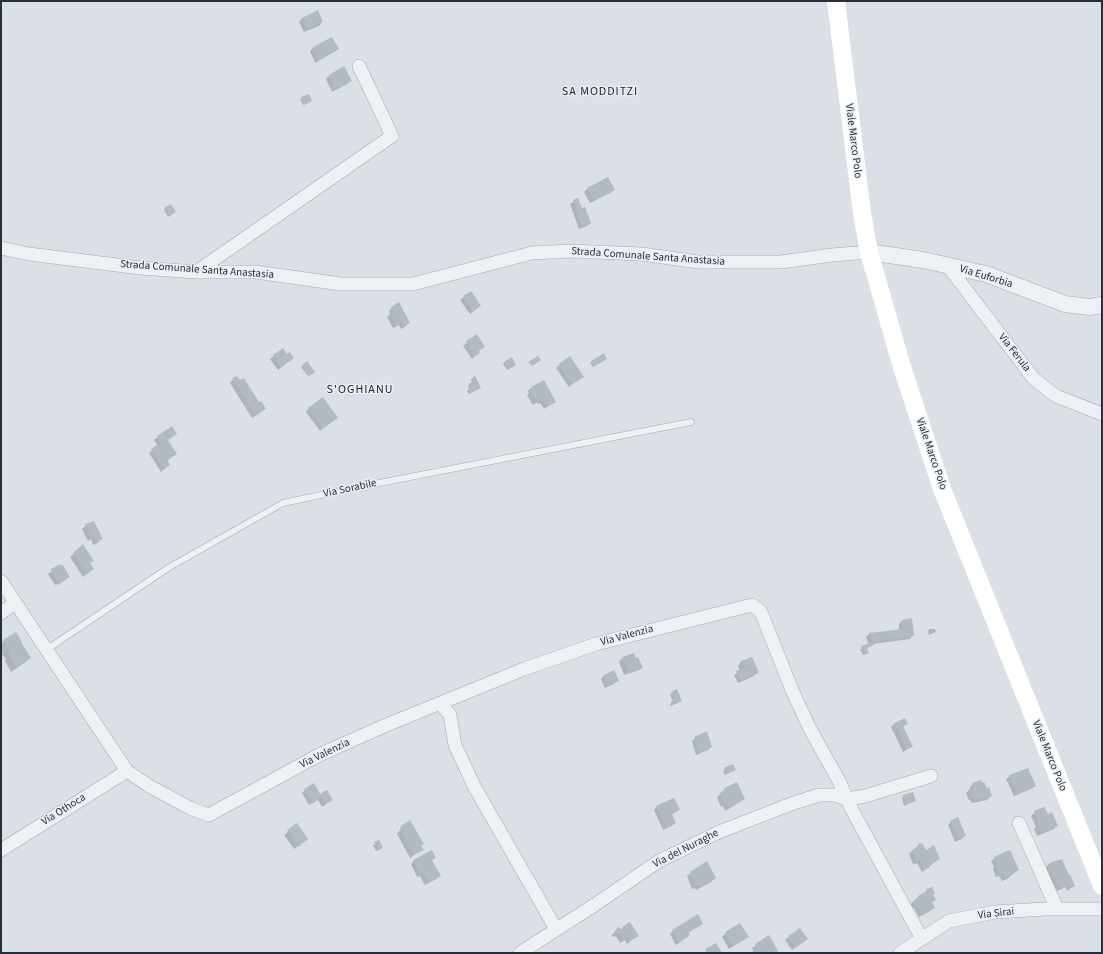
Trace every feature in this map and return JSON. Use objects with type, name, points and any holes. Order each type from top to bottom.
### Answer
[{"type":"main road","name":"Viale Marco Polo","points":[[836,1],[862,213],[869,252],[901,364],[942,489],[1102,886]]},
{"type":"street","points":[[196,272],[392,136],[359,66]]},
{"type":"street","name":"Strada Comunale Santa Anastasia","points":[[1,248],[29,254],[141,268],[196,272],[256,272],[341,284],[413,284],[532,253],[570,251],[642,254],[698,262],[781,262],[832,254],[869,252]]},
{"type":"street","name":"Via Euforbia","points":[[869,252],[923,260],[986,274],[1065,304],[1090,307],[1102,305]]},
{"type":"street","name":"Via Ferula","points":[[947,265],[1034,379],[1056,396],[1102,414]]},
{"type":"street","name":"Via Valenzia","points":[[1,581],[127,771],[155,789],[192,809],[209,815],[319,755],[384,726],[524,669],[596,644],[752,605],[761,612],[792,690],[810,729],[840,781],[847,799]]},
{"type":"street","points":[[1,613],[15,603]]},
{"type":"street","points":[[440,703],[450,715],[455,745],[474,786],[556,929]]},
{"type":"street","name":"Via Othoca","points":[[1,850],[127,771]]},
{"type":"street","name":"Via del Nuraghe","points":[[520,953],[596,904],[659,860],[719,832],[790,804],[819,795],[834,795],[847,799],[865,796],[931,776]]},
{"type":"street","points":[[847,799],[922,939]]},
{"type":"street","points":[[1019,823],[1057,909]]},
{"type":"street","name":"Via Sirai","points":[[900,953],[949,922],[995,912],[1057,909],[1102,910]]},
{"type":"lane","name":"Via Sorabile","points":[[46,650],[168,568],[283,504],[364,486],[691,422]]},
{"type":"building","points":[[318,10],[323,22],[307,29],[302,18]]},
{"type":"building","points":[[332,37],[339,49],[318,60],[313,47]]},
{"type":"building","points":[[344,66],[352,81],[335,89],[329,75]]},
{"type":"building","points":[[309,94],[312,101],[304,105],[301,97]]},
{"type":"building","points":[[608,177],[615,190],[594,201],[587,188]]},
{"type":"building","points":[[578,198],[582,208],[585,207],[591,223],[582,226],[573,200]]},
{"type":"building","points":[[171,204],[176,212],[170,216],[164,208]]},
{"type":"building","points":[[471,291],[481,306],[473,311],[463,296]]},
{"type":"building","points":[[399,302],[410,323],[404,326],[402,323],[397,326],[390,313],[394,311],[391,307]]},
{"type":"building","points":[[477,334],[485,347],[478,351],[480,353],[475,356],[466,341]]},
{"type":"building","points":[[283,348],[287,354],[290,352],[294,358],[281,367],[273,355]]},
{"type":"building","points":[[604,353],[607,359],[594,366],[591,361]]},
{"type":"building","points":[[538,356],[541,360],[532,366],[528,362]]},
{"type":"building","points":[[570,356],[584,377],[572,384],[559,364]]},
{"type":"building","points":[[512,357],[516,365],[509,369],[504,362]]},
{"type":"building","points":[[307,361],[315,372],[309,376],[302,365]]},
{"type":"building","points":[[237,376],[240,380],[244,378],[259,402],[261,401],[266,409],[255,415],[232,378]]},
{"type":"building","points":[[475,376],[481,388],[470,393],[468,389],[471,388],[469,384],[473,381],[472,378]]},
{"type":"building","points":[[544,380],[556,402],[547,407],[544,401],[541,400],[536,402],[530,391],[532,390],[531,387]]},
{"type":"building","points":[[323,397],[338,418],[323,428],[308,408]]},
{"type":"building","points":[[172,426],[177,434],[168,440],[177,454],[167,460],[170,465],[164,469],[151,449],[162,444],[157,436]]},
{"type":"building","points":[[94,521],[103,539],[97,542],[95,537],[91,538],[85,524]]},
{"type":"building","points":[[83,544],[94,561],[90,563],[94,569],[87,574],[73,553]]},
{"type":"building","points":[[60,564],[61,566],[63,565],[70,577],[59,583],[51,569]]},
{"type":"building","points":[[912,618],[914,636],[873,642],[869,633],[903,629],[902,620]]},
{"type":"building","points":[[16,632],[31,658],[17,667],[9,655],[11,654],[9,650],[1,656],[1,649],[7,645],[3,640]]},
{"type":"building","points":[[873,642],[874,645],[867,648],[869,653],[864,655],[861,646]]},
{"type":"building","points":[[634,653],[636,658],[638,657],[643,668],[629,674],[622,657]]},
{"type":"building","points":[[752,657],[759,673],[741,680],[736,671],[744,668],[741,661]]},
{"type":"building","points":[[614,670],[619,681],[608,685],[604,675]]},
{"type":"building","points":[[677,689],[682,701],[672,705],[671,702],[675,700],[671,692]]},
{"type":"building","points":[[905,718],[908,724],[903,726],[913,747],[907,749],[894,723]]},
{"type":"building","points":[[707,731],[712,747],[700,753],[694,737]]},
{"type":"building","points":[[733,764],[736,770],[726,774],[724,768]]},
{"type":"building","points":[[1028,768],[1036,786],[1018,793],[1009,775]]},
{"type":"building","points":[[981,780],[987,788],[989,787],[992,796],[975,800],[969,789],[974,787],[972,783]]},
{"type":"building","points":[[737,782],[745,799],[729,808],[727,804],[725,804],[720,793],[725,790],[724,788]]},
{"type":"building","points":[[314,783],[320,794],[327,790],[333,800],[326,804],[322,797],[313,803],[304,789]]},
{"type":"building","points":[[913,792],[916,801],[906,805],[903,795]]},
{"type":"building","points":[[674,798],[680,810],[672,814],[676,823],[667,828],[656,806]]},
{"type":"building","points":[[1044,807],[1048,814],[1052,812],[1058,826],[1041,833],[1037,825],[1039,824],[1034,811]]},
{"type":"building","points":[[958,817],[966,836],[959,839],[950,821]]},
{"type":"building","points":[[410,820],[424,844],[421,846],[424,850],[414,855],[400,830],[401,826]]},
{"type":"building","points":[[297,823],[308,839],[298,847],[287,830]]},
{"type":"building","points":[[379,840],[383,848],[378,850],[374,842]]},
{"type":"building","points":[[922,843],[926,850],[934,845],[940,859],[929,865],[930,867],[925,870],[920,860],[917,862],[912,850],[919,846],[918,844]]},
{"type":"building","points":[[432,850],[436,858],[432,860],[441,876],[429,882],[423,873],[421,875],[413,860]]},
{"type":"building","points":[[1010,850],[1019,870],[1011,874],[1011,876],[1005,878],[1003,873],[1000,874],[995,865],[997,864],[994,857]]},
{"type":"building","points":[[1062,859],[1075,886],[1071,888],[1069,885],[1061,888],[1058,883],[1056,884],[1052,872],[1050,873],[1048,867],[1050,866],[1049,863]]},
{"type":"building","points":[[707,861],[716,878],[700,887],[699,885],[696,887],[690,872]]},
{"type":"building","points":[[932,887],[935,894],[933,895],[936,900],[932,902],[935,908],[922,914],[918,906],[916,907],[913,901],[927,891],[926,889]]},
{"type":"building","points":[[698,914],[703,924],[688,932],[690,935],[679,943],[672,930]]},
{"type":"building","points":[[630,922],[639,936],[630,941],[628,937],[624,940],[620,933],[618,934],[614,932],[618,927],[622,929],[623,926]]},
{"type":"building","points":[[740,923],[749,937],[733,946],[725,932]]},
{"type":"building","points":[[800,928],[808,939],[795,948],[788,936]]},
{"type":"building","points":[[769,935],[778,951],[775,953],[753,953],[752,952],[757,949],[755,944]]},
{"type":"building","points":[[716,943],[722,953],[707,953],[705,949]]},
{"type":"district","name":"SA MODDITZI","points":[[600,92]]},
{"type":"district","name":"S'OGHIANU","points":[[360,390]]}]
